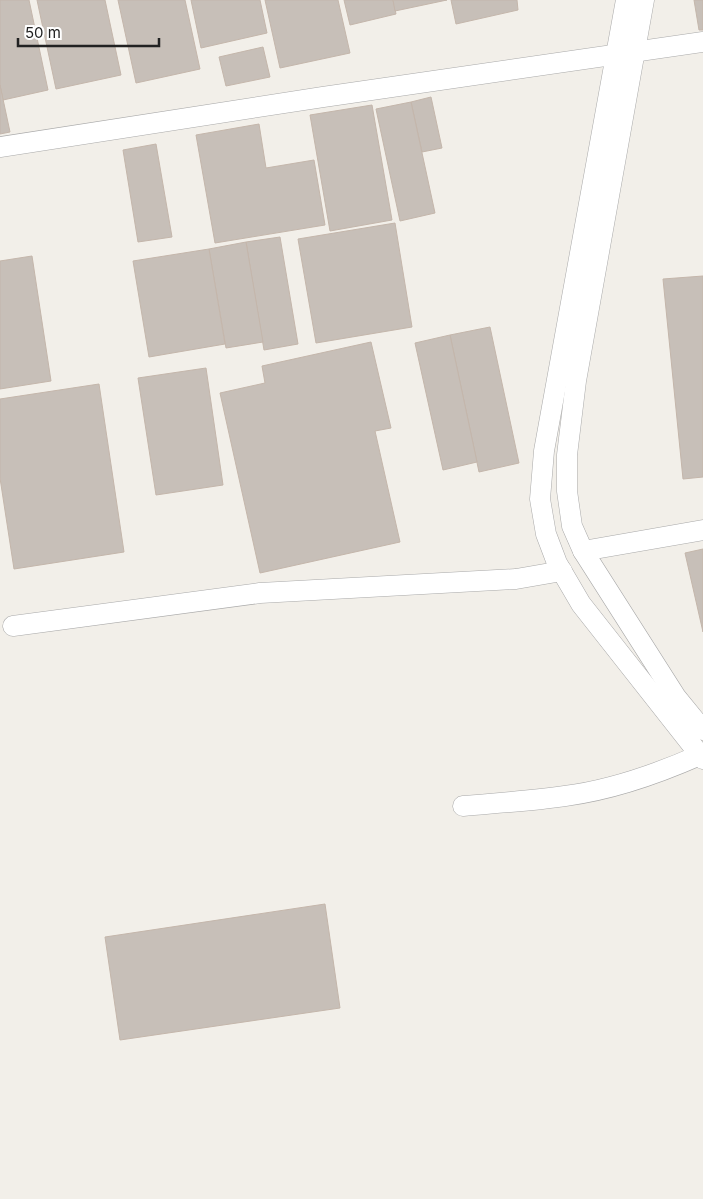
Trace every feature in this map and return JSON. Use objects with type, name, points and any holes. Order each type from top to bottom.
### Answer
[{"type":"street","points":[[626,0],[626,53]]},
{"type":"street","points":[[644,0],[626,53],[567,380],[544,451],[540,498],[546,534],[557,563],[581,604],[699,732]]},
{"type":"street","points":[[0,147],[333,95],[703,42]]},
{"type":"street","points":[[462,806],[566,796],[599,790],[651,776],[701,757],[699,732],[583,551],[572,526],[567,491],[567,380]]},
{"type":"street","points":[[583,551],[703,530]]},
{"type":"street","points":[[13,626],[260,593],[516,579],[562,571]]},
{"type":"building","points":[[0,0],[29,0],[48,90],[3,100],[0,85]]},
{"type":"building","points":[[37,0],[105,0],[121,75],[56,89]]},
{"type":"building","points":[[118,0],[185,0],[200,69],[136,83]]},
{"type":"building","points":[[191,0],[260,0],[267,33],[201,48]]},
{"type":"building","points":[[265,0],[338,0],[350,53],[280,68]]},
{"type":"building","points":[[344,0],[393,0],[396,14],[350,25]]},
{"type":"building","points":[[393,0],[447,0],[395,11]]},
{"type":"building","points":[[451,0],[517,0],[518,10],[456,24]]},
{"type":"building","points":[[694,0],[703,0],[703,30],[699,30]]},
{"type":"building","points":[[263,47],[270,77],[226,86],[219,57]]},
{"type":"building","points":[[0,85],[10,132],[0,134]]},
{"type":"building","points":[[431,97],[442,148],[422,152],[411,102]]},
{"type":"building","points":[[411,102],[435,213],[400,221],[376,109]]},
{"type":"building","points":[[372,105],[392,220],[330,231],[310,115]]},
{"type":"building","points":[[259,124],[266,168],[314,160],[325,225],[215,243],[196,135]]},
{"type":"building","points":[[156,144],[172,237],[138,242],[123,150]]},
{"type":"building","points":[[395,223],[412,327],[316,343],[298,239]]},
{"type":"building","points":[[280,237],[298,344],[264,350],[246,242]]},
{"type":"building","points":[[246,242],[263,342],[226,348],[209,249]]},
{"type":"building","points":[[209,249],[225,344],[149,357],[133,261]]},
{"type":"building","points":[[32,256],[51,381],[0,389],[0,261]]},
{"type":"building","points":[[703,276],[703,477],[683,479],[663,279]]},
{"type":"building","points":[[490,327],[519,463],[479,472],[450,335]]},
{"type":"building","points":[[450,335],[477,462],[443,470],[415,343]]},
{"type":"building","points":[[371,342],[391,428],[375,431],[400,542],[260,573],[220,393],[265,383],[262,366]]},
{"type":"building","points":[[206,368],[223,485],[156,495],[138,378]]},
{"type":"building","points":[[99,384],[124,552],[14,569],[0,478],[0,399]]},
{"type":"building","points":[[703,549],[703,632],[685,553]]},
{"type":"building","points":[[325,904],[340,1008],[120,1040],[105,937]]}]
